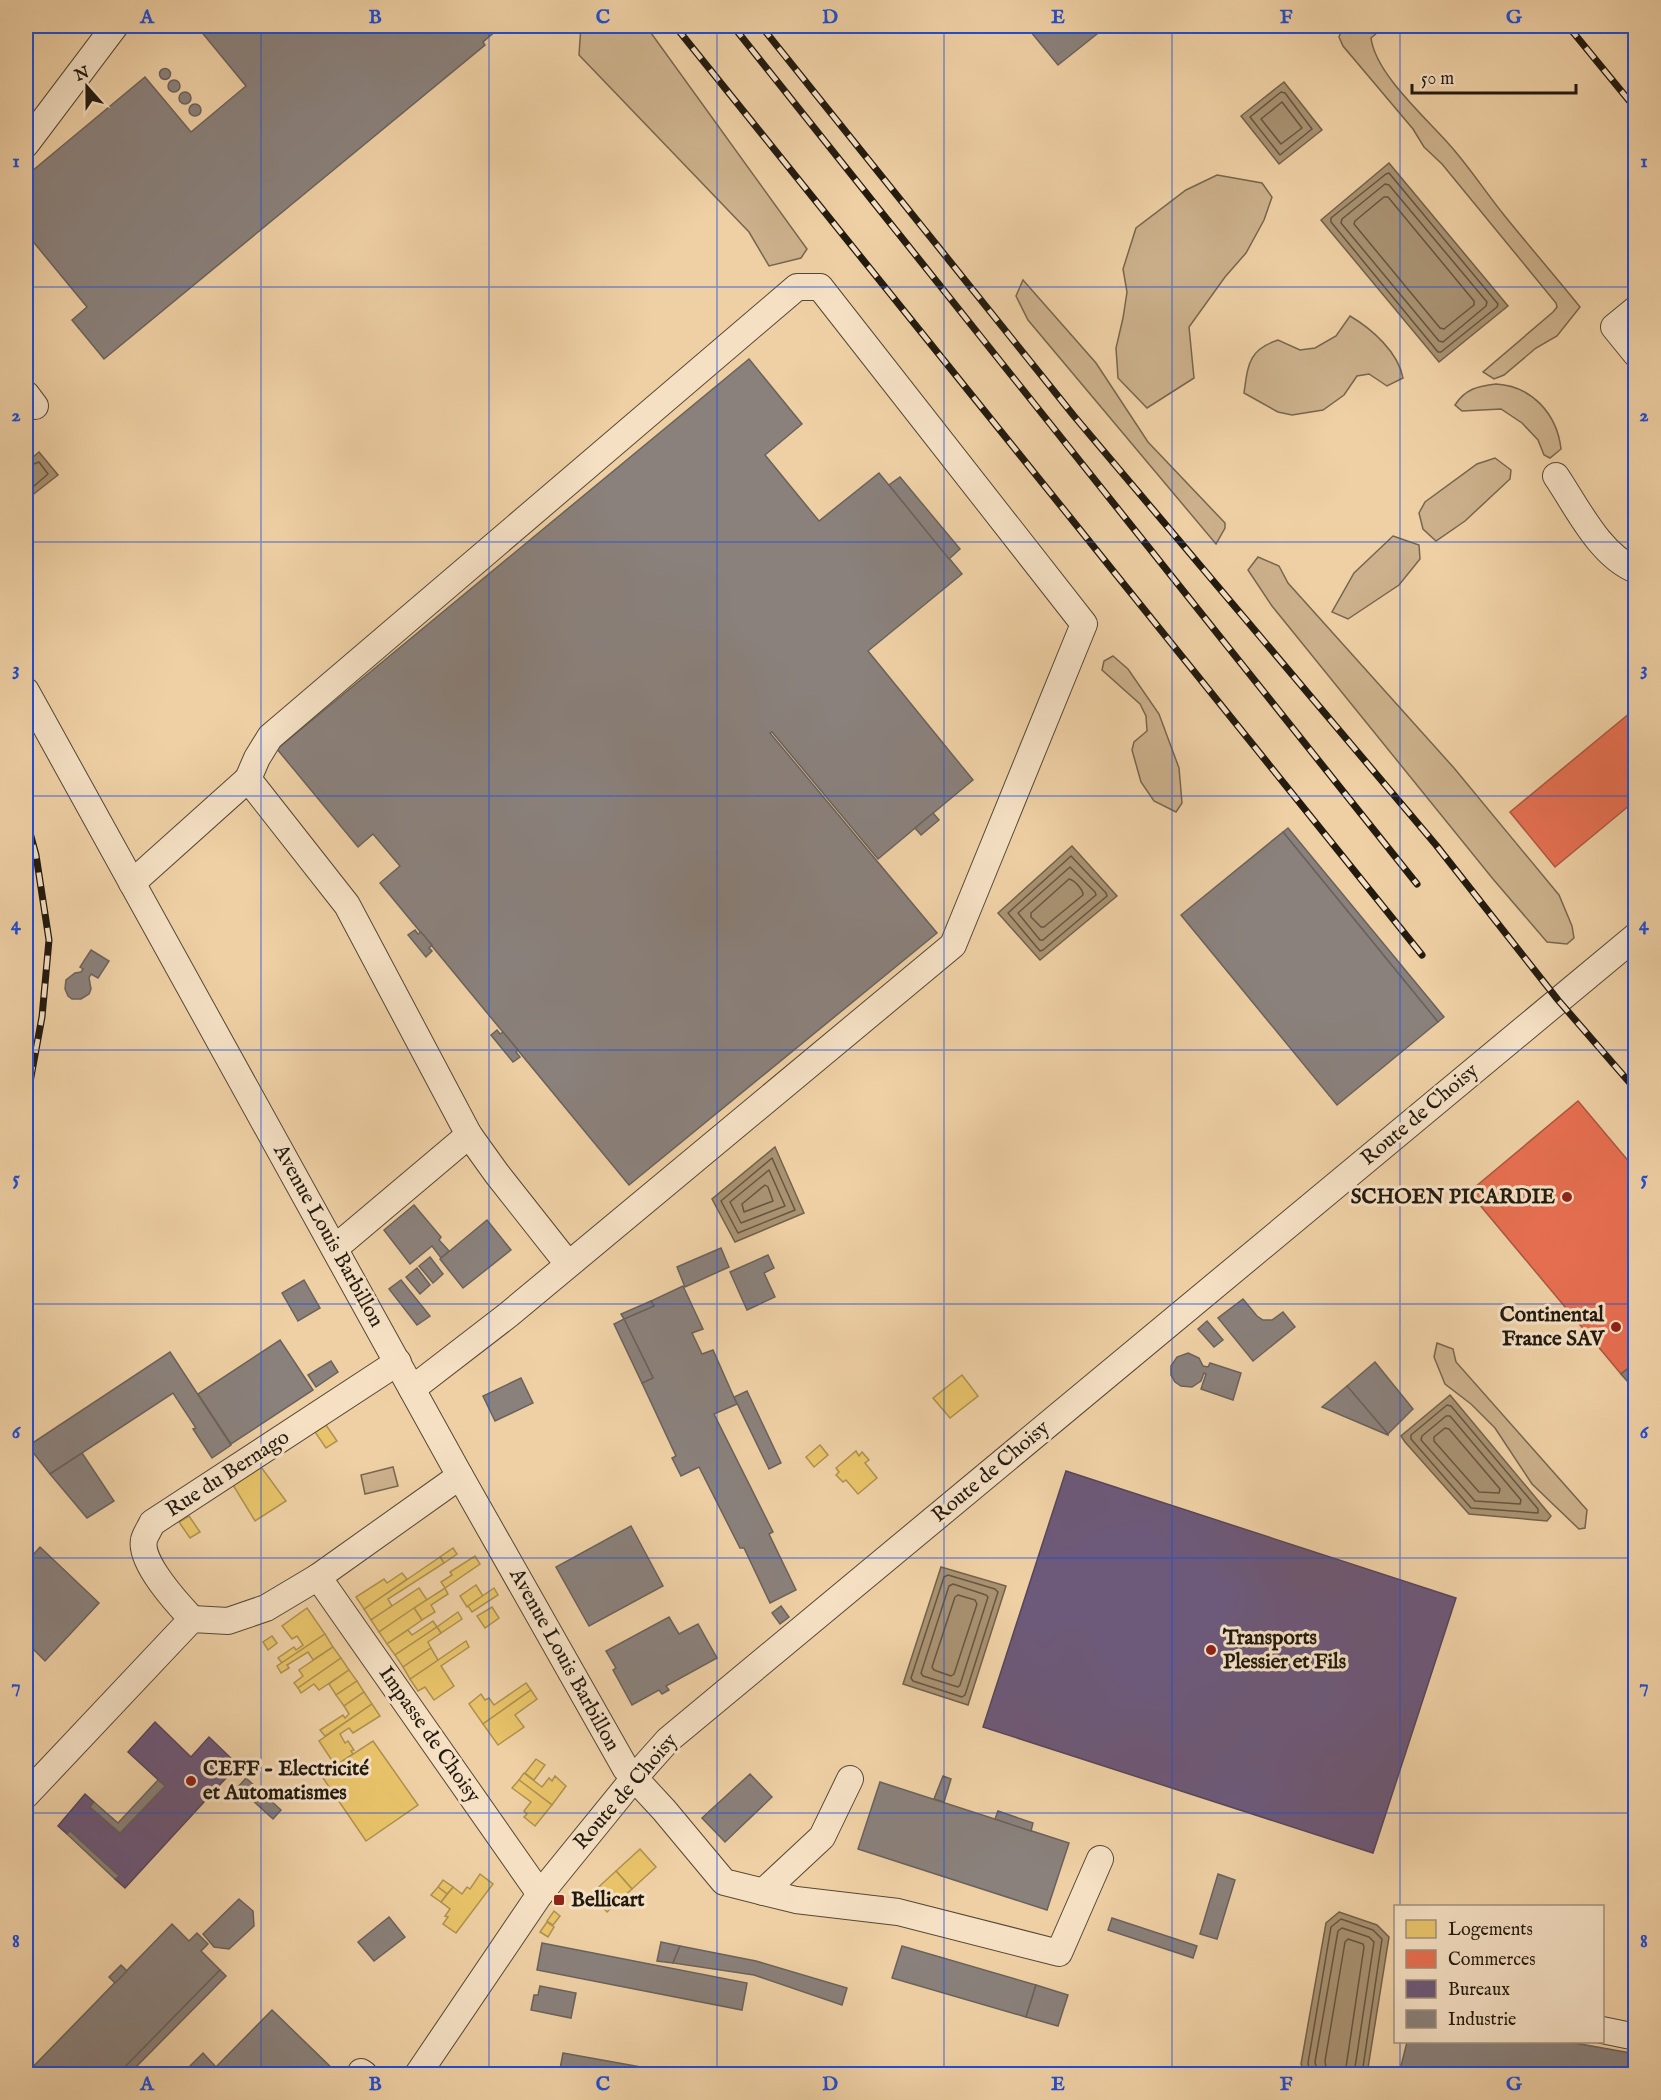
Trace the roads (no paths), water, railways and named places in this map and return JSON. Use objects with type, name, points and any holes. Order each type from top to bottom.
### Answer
[{"type":"street","points":[[26,144],[115,26]]},
{"type":"street","points":[[132,883],[248,779],[270,737],[797,287],[820,287],[1084,624],[953,945],[508,1315],[412,1389]]},
{"type":"street","points":[[1635,309],[1614,327],[1635,354]]},
{"type":"street","points":[[1556,476],[1606,551],[1624,566],[1635,570]]},
{"type":"street","name":"Avenue Louis Barbillon","points":[[26,692],[460,1476],[626,1769],[724,1882],[796,1900],[898,1912],[1059,1953],[1100,1858]]},
{"type":"street","points":[[248,779],[347,905],[469,1135],[568,1264]]},
{"type":"street","name":"Route de Choisy","points":[[418,2074],[540,1894],[634,1777],[675,1734],[1635,936]]},
{"type":"street","points":[[335,1248],[469,1135]]},
{"type":"street","name":"Rue du Bernago","points":[[192,1619],[169,1594],[148,1561],[143,1542],[153,1523],[398,1362]]},
{"type":"street","points":[[26,1795],[192,1619],[228,1621],[266,1608],[318,1577],[460,1476]]},
{"type":"street","name":"Impasse de Choisy","points":[[318,1577],[540,1894]]},
{"type":"street","points":[[763,1892],[822,1837],[850,1779]]},
{"type":"street","points":[[1604,2030],[1635,2037]]},
{"type":"water","points":[[1284,82],[1322,130],[1279,164],[1241,116]]},
{"type":"water","points":[[1389,163],[1508,306],[1439,362],[1321,220]]},
{"type":"water","points":[[39,452],[58,475],[26,500],[26,463]]},
{"type":"water","points":[[1072,846],[1117,896],[1040,960],[998,913]]},
{"type":"water","points":[[775,1147],[804,1213],[735,1242],[712,1199]]},
{"type":"water","points":[[1450,1395],[1551,1516],[1547,1521],[1469,1514],[1405,1442],[1401,1436]]},
{"type":"water","points":[[941,1567],[1006,1586],[968,1705],[903,1684]]},
{"type":"water","points":[[1339,1912],[1377,1925],[1389,1937],[1367,2074],[1305,2074],[1301,2064],[1326,1923]]},
{"type":"railway","points":[[675,26],[1422,955]]},
{"type":"railway","points":[[733,26],[1417,884]]},
{"type":"railway","points":[[761,26],[1074,416],[1436,845],[1558,1000],[1636,1090]]},
{"type":"railway","points":[[1568,26],[1636,109]]},
{"type":"railway","points":[[26,818],[36,855],[49,940],[42,1017],[26,1096]]},
{"type":"railway","points":[[26,897],[30,945],[26,998]]},
{"type":"place","name":"SCHOEN PICARDIE","points":[[1567,1197]]},
{"type":"place","name":"Continental France SAV","points":[[1616,1327]]},
{"type":"place","name":"Transports Plessier et Fils","points":[[1211,1650]]},
{"type":"place","name":"CEFF - Electricité et Automatismes","points":[[191,1781]]},
{"type":"place","name":"Bellicart","points":[[559,1900]]}]
